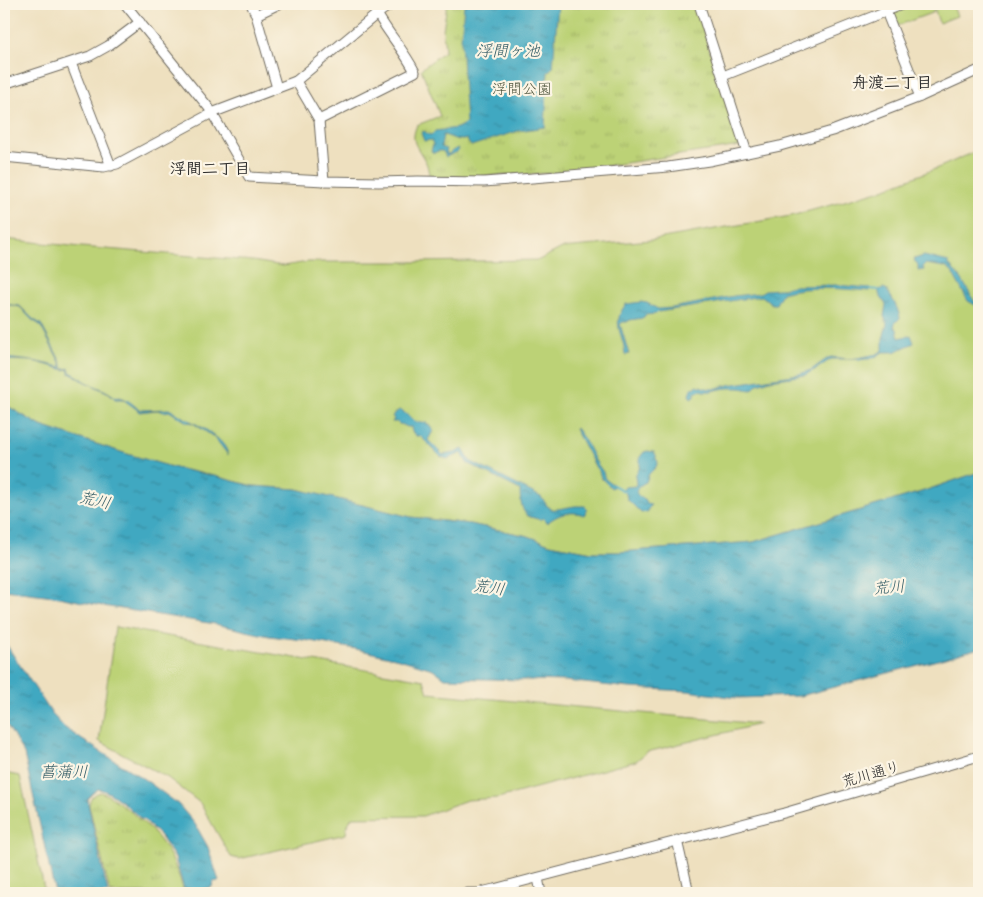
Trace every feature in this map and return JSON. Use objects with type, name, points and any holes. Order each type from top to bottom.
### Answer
[{"type":"street","points":[[126,4],[212,113],[249,177],[324,181],[484,182],[668,167],[719,160],[780,146],[832,131],[920,97],[979,70]]},
{"type":"street","points":[[251,4],[256,15],[277,88]]},
{"type":"street","points":[[256,15],[279,4]]},
{"type":"street","points":[[320,120],[416,72],[372,4]]},
{"type":"street","points":[[4,158],[84,166],[111,166],[126,160],[212,113],[296,81],[377,14],[392,4]]},
{"type":"street","points":[[700,4],[747,153]]},
{"type":"street","points":[[722,76],[884,7],[904,4]]},
{"type":"street","points":[[884,7],[920,97]]},
{"type":"street","points":[[4,84],[71,63],[100,51],[140,22]]},
{"type":"street","points":[[71,63],[111,166]]},
{"type":"street","points":[[296,81],[320,120],[324,181]]},
{"type":"street","name":"荒川通り","points":[[467,893],[476,893],[538,878],[770,817],[979,756]]},
{"type":"street","points":[[677,840],[689,893]]},
{"type":"street","points":[[538,878],[541,893]]},
{"type":"green space","name":"浮間公園","points":[[447,4],[695,4],[740,146],[558,173],[430,178],[426,163],[416,146],[414,135],[417,125],[440,116],[421,69],[445,51],[443,30]]},
{"type":"green space","points":[[916,4],[931,4],[934,12],[894,27],[889,14]]},
{"type":"green space","points":[[933,4],[952,4],[957,16],[939,23]]},
{"type":"green space","points":[[979,150],[979,472],[921,492],[753,542],[619,552],[592,552],[550,544],[528,536],[470,524],[411,517],[297,489],[253,486],[175,468],[41,426],[4,404],[4,239],[253,261],[283,266],[308,262],[539,260],[562,248],[651,240],[791,216],[878,191]]},
{"type":"green space","points":[[115,627],[424,680],[428,693],[760,724],[647,752],[636,761],[498,798],[467,800],[423,816],[352,817],[347,826],[346,834],[239,859],[231,857],[200,803],[168,778],[99,741]]},
{"type":"green space","points":[[4,773],[20,776],[45,893],[4,893]]},
{"type":"green space","points":[[100,792],[111,797],[126,808],[156,835],[175,865],[184,892],[110,893],[89,805],[92,797]]},
{"type":"water","name":"浮間ヶ池","points":[[464,4],[558,4],[553,67],[548,72],[545,127],[518,131],[471,146],[467,139],[457,140],[443,135],[441,147],[446,149],[447,154],[458,148],[459,150],[446,157],[443,151],[434,153],[431,151],[433,144],[431,140],[424,141],[421,133],[424,131],[429,135],[435,131],[457,128],[466,123],[461,40]]},
{"type":"water","points":[[924,256],[949,262],[949,265],[961,278],[974,301],[979,304],[979,307],[968,301],[952,272],[945,267],[925,264],[923,266],[924,270],[918,271],[918,265],[914,259]]},
{"type":"water","points":[[836,285],[870,288],[869,291],[826,288],[803,289],[782,293],[776,304],[772,304],[762,296],[645,315],[643,318],[620,324],[629,354],[625,355],[618,324],[621,311],[626,304],[641,302],[658,309],[672,308],[792,286]]},
{"type":"water","points":[[886,289],[899,314],[900,318],[894,327],[897,329],[899,338],[911,335],[914,343],[894,352],[883,352],[869,359],[848,359],[877,354],[883,350],[883,339],[887,324],[884,316],[886,305],[879,294],[879,290]]},
{"type":"water","points":[[4,304],[20,306],[41,324],[62,364],[62,368],[69,368],[70,372],[108,392],[115,397],[125,399],[139,410],[169,409],[173,411],[199,425],[218,438],[228,455],[215,438],[193,423],[187,422],[169,411],[139,412],[123,399],[115,399],[109,393],[83,381],[69,373],[68,369],[65,370],[33,361],[61,367],[40,325],[32,320],[20,307],[4,306]]},
{"type":"water","points":[[831,357],[848,359],[831,359],[805,375],[770,380],[758,384],[752,390],[728,388],[708,391],[700,390],[695,392],[695,396],[691,398],[689,395],[691,388],[697,385],[713,389],[799,374],[811,370]]},
{"type":"water","points":[[4,358],[33,361],[4,360]]},
{"type":"water","name":"荒川","points":[[4,404],[41,426],[175,468],[253,486],[297,489],[411,517],[470,524],[528,536],[550,544],[592,552],[619,552],[753,542],[921,492],[979,472],[979,648],[800,696],[737,698],[688,691],[630,688],[566,681],[445,678],[433,669],[356,649],[269,636],[215,624],[54,596],[4,590]]},
{"type":"water","points":[[399,410],[416,422],[428,424],[433,431],[428,440],[443,455],[463,449],[470,461],[541,497],[552,510],[585,506],[587,508],[585,514],[564,514],[555,517],[547,523],[543,518],[540,520],[528,516],[522,508],[520,490],[467,463],[462,453],[448,459],[441,457],[420,436],[416,436],[412,432],[411,427],[392,422],[394,419],[392,416]]},
{"type":"water","points":[[576,428],[603,472],[605,479],[614,485],[613,487],[611,488],[601,478]]},
{"type":"water","points":[[647,451],[654,452],[658,461],[646,482],[636,491],[638,496],[645,499],[651,506],[648,512],[641,513],[627,499],[623,490],[625,487],[635,486],[635,475],[640,467],[640,457]]},
{"type":"water","name":"菖蒲川","points":[[4,641],[52,714],[64,727],[147,781],[178,804],[195,824],[208,847],[219,881],[213,882],[212,887],[193,891],[190,888],[184,889],[175,858],[162,838],[121,801],[104,790],[98,789],[87,799],[108,893],[55,893],[24,754],[4,720]]},
{"type":"waterway","points":[[869,289],[879,290]]},
{"type":"waterway","points":[[613,485],[624,491]]},
{"type":"district","name":"舟渡二丁目","points":[[892,82]]},
{"type":"district","name":"浮間二丁目","points":[[210,168]]}]
